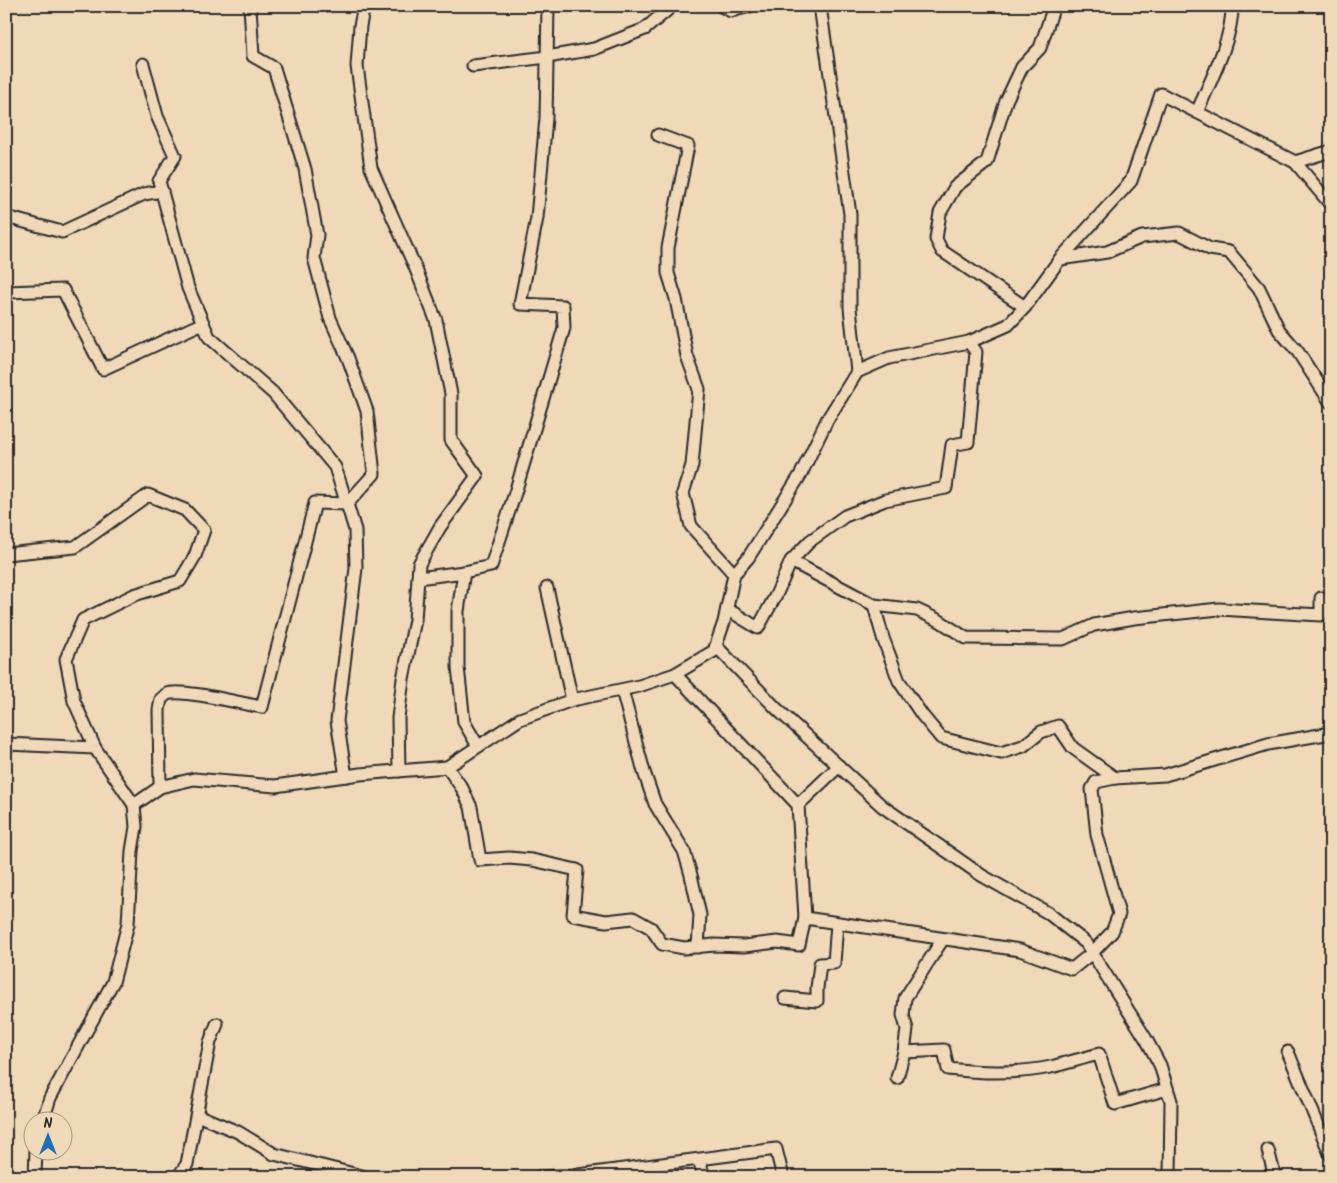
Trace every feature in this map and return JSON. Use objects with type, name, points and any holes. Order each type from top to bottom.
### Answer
[{"type":"street","points":[[160,787],[159,710],[161,699],[167,694],[177,693],[262,707],[315,503],[347,504],[374,474],[367,412],[348,358],[330,318],[314,258],[316,235],[305,169],[274,68],[253,56],[250,6]]},
{"type":"street","points":[[364,6],[360,26],[357,66],[371,168],[415,267],[436,320],[451,394],[451,440],[477,476],[440,527],[419,564],[415,620],[403,679],[398,718],[399,771]]},
{"type":"street","points":[[418,578],[464,572],[491,566],[515,493],[564,328],[563,306],[520,304],[537,218],[546,118],[548,6]]},
{"type":"street","points":[[472,66],[548,57],[594,49],[644,29],[672,6]]},
{"type":"street","points":[[721,6],[731,11],[750,6]]},
{"type":"street","points":[[820,6],[850,214],[850,308],[857,372]]},
{"type":"street","points":[[1025,307],[942,251],[936,239],[940,213],[955,187],[987,162],[1006,102],[1022,68],[1040,48],[1054,6]]},
{"type":"street","points":[[1197,112],[1232,20],[1232,6]]},
{"type":"street","points":[[143,64],[157,116],[176,156],[159,181],[188,288],[208,337],[273,393],[335,467],[355,530],[356,568],[337,721],[346,776]]},
{"type":"street","points":[[134,805],[160,787],[194,779],[275,786],[346,776],[447,767],[520,719],[572,700],[639,686],[675,674],[714,651],[727,609],[734,574],[748,558],[801,474],[827,420],[857,372],[889,358],[969,342],[1008,325],[1025,307],[1060,259],[1131,181],[1161,94],[1296,162],[1331,205]]},
{"type":"street","points":[[658,135],[688,146],[668,248],[668,273],[676,299],[687,356],[699,389],[692,465],[683,493],[690,526],[734,574]]},
{"type":"street","points":[[1296,162],[1331,151]]},
{"type":"street","points":[[6,217],[62,232],[144,194],[162,191]]},
{"type":"street","points":[[1060,259],[1107,252],[1142,237],[1179,233],[1210,249],[1229,252],[1259,288],[1278,330],[1298,352],[1331,403]]},
{"type":"street","points":[[6,292],[63,290],[103,369],[203,323]]},
{"type":"street","points":[[727,609],[758,628],[777,593],[791,561],[810,541],[845,516],[885,500],[946,488],[952,446],[968,442],[976,352],[969,342]]},
{"type":"street","points":[[6,554],[75,548],[148,495],[185,510],[204,530],[195,556],[180,581],[134,595],[83,620],[66,659],[74,701],[95,748],[134,805],[136,827],[132,851],[128,924],[113,982],[50,1098],[46,1110]]},
{"type":"street","points":[[791,561],[874,605],[917,610],[940,621],[966,638],[1062,639],[1094,625],[1134,618],[1219,609],[1321,615],[1321,598],[1331,598]]},
{"type":"street","points":[[464,572],[458,611],[458,667],[464,722],[478,746]]},
{"type":"street","points":[[547,588],[572,700]]},
{"type":"street","points":[[874,605],[883,638],[899,682],[922,716],[941,738],[1001,753],[1023,746],[1041,732],[1058,726],[1073,748],[1115,778]]},
{"type":"street","points":[[716,646],[777,709],[882,806],[981,875],[1048,913],[1086,943],[1146,1039],[1160,1065],[1170,1101],[1170,1177]]},
{"type":"street","points":[[447,767],[462,788],[471,807],[480,860],[509,858],[532,860],[577,870],[573,915],[606,921],[633,918],[651,928],[662,944],[684,948],[714,945],[744,946],[777,942],[798,945],[805,918],[798,805],[675,674]]},
{"type":"street","points":[[622,690],[644,772],[655,804],[684,852],[691,875],[700,915],[698,947]]},
{"type":"street","points":[[805,918],[1020,950],[1072,968],[1092,953],[1112,932],[1119,914],[1097,835],[1092,790],[1096,782],[1115,778],[1165,775],[1268,744],[1331,733]]},
{"type":"street","points":[[6,744],[95,748]]},
{"type":"street","points":[[798,805],[839,766]]},
{"type":"street","points":[[785,998],[817,1001],[820,964],[834,963],[837,923]]},
{"type":"street","points":[[897,1078],[904,1052],[907,1029],[902,1015],[905,998],[943,939]]},
{"type":"street","points":[[178,1177],[187,1164],[210,1042],[217,1024]]},
{"type":"street","points":[[904,1052],[944,1050],[948,1068],[971,1072],[1011,1072],[1051,1067],[1099,1054],[1115,1104],[1167,1089]]},
{"type":"street","points":[[1288,1052],[1331,1156]]},
{"type":"street","points":[[197,1115],[238,1132],[274,1154],[366,1177]]},
{"type":"street","points":[[538,1177],[578,1175],[776,1149],[783,1177]]},
{"type":"street","points":[[1268,1150],[1275,1177]]},
{"type":"street","points":[[35,1177],[36,1160]]},
{"type":"street","points":[[699,1160],[704,1177]]}]
